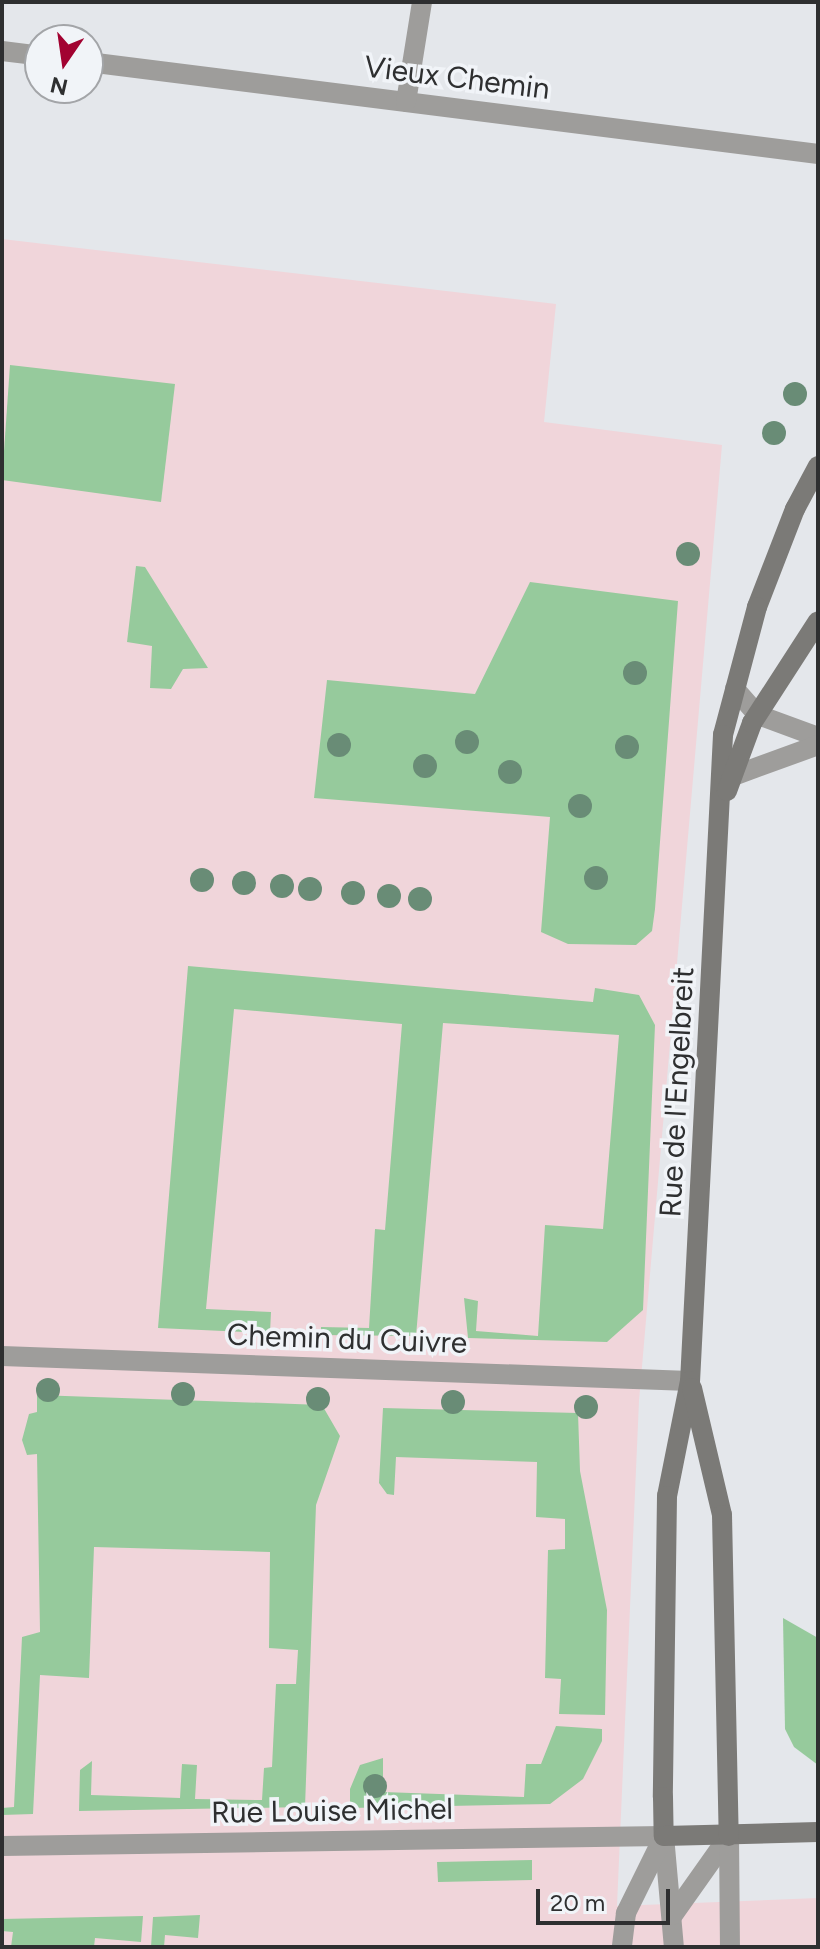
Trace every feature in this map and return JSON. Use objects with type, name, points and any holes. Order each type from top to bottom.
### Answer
[{"type":"street","points":[[406,102],[422,2]]},
{"type":"street","points":[[2,51],[24,54]]},
{"type":"street","name":"Vieux Chemin","points":[[104,64],[818,154]]},
{"type":"street","name":"Rue de l'Engelbreit","points":[[664,1836],[667,1496],[690,1381],[723,735],[757,607],[795,509],[818,466]]},
{"type":"street","name":"Rue de l'Engelbreit","points":[[721,806],[758,715],[818,621]]},
{"type":"street","points":[[735,689],[758,715],[818,737]]},
{"type":"street","points":[[733,776],[818,745]]},
{"type":"street","name":"Chemin du Cuivre","points":[[2,1356],[690,1381]]},
{"type":"street","name":"Rue de l'Engelbreit","points":[[690,1381],[722,1515],[729,1836]]},
{"type":"street","points":[[664,1836],[818,1832]]},
{"type":"street","points":[[664,1836],[674,1947]]},
{"type":"street","points":[[622,1947],[626,1913],[664,1836]]},
{"type":"street","name":"Rue Louise Michel","points":[[2,1846],[664,1836]]},
{"type":"street","points":[[673,1915],[729,1836]]},
{"type":"street","points":[[729,1836],[730,1947]]},
{"type":"shaded area","points":[[2,239],[556,304],[544,422],[722,445],[639,1401],[617,1906],[818,1898],[818,1947],[2,1947]]},
{"type":"green space","points":[[10,365],[175,384],[161,502],[2,480]]},
{"type":"green space","points":[[136,566],[145,567],[208,668],[183,669],[171,689],[150,688],[152,646],[127,642]]},
{"type":"green space","points":[[530,582],[678,601],[655,909],[652,931],[636,945],[568,944],[541,932],[550,817],[314,798],[327,680],[475,694]]},
{"type":"green space","points":[[188,966],[593,1002],[595,988],[639,995],[655,1025],[643,1310],[607,1342],[468,1338],[464,1298],[478,1301],[476,1331],[538,1336],[545,1225],[603,1229],[619,1035],[443,1023],[416,1336],[321,1335],[321,1327],[369,1328],[375,1229],[385,1230],[402,1024],[234,1009],[206,1309],[271,1312],[270,1333],[158,1328]]},
{"type":"green space","points":[[37,1395],[322,1405],[340,1436],[316,1505],[305,1807],[79,1811],[80,1770],[92,1761],[91,1795],[180,1798],[182,1764],[197,1765],[195,1799],[262,1800],[264,1768],[272,1767],[276,1684],[296,1684],[298,1650],[269,1648],[270,1552],[94,1547],[89,1678],[40,1675],[33,1814],[2,1815],[2,1808],[14,1807],[22,1637],[40,1632],[37,1454],[27,1455],[22,1440],[29,1414],[37,1412]]},
{"type":"green space","points":[[383,1408],[578,1413],[580,1471],[607,1610],[605,1715],[559,1714],[561,1679],[545,1678],[548,1550],[565,1549],[565,1519],[536,1517],[537,1462],[396,1457],[394,1495],[387,1494],[379,1483]]},
{"type":"green space","points":[[783,1618],[818,1638],[818,1765],[794,1747],[785,1729]]},
{"type":"green space","points":[[556,1726],[602,1729],[602,1741],[583,1779],[550,1804],[350,1808],[350,1789],[360,1765],[383,1758],[383,1792],[524,1797],[526,1764],[541,1764]]},
{"type":"green space","points":[[532,1860],[532,1880],[438,1882],[437,1862]]},
{"type":"green space","points":[[200,1915],[198,1938],[165,1935],[164,1947],[151,1947],[153,1917]]},
{"type":"green space","points":[[143,1916],[141,1942],[95,1938],[94,1947],[11,1947],[13,1932],[2,1931],[2,1919]]}]
